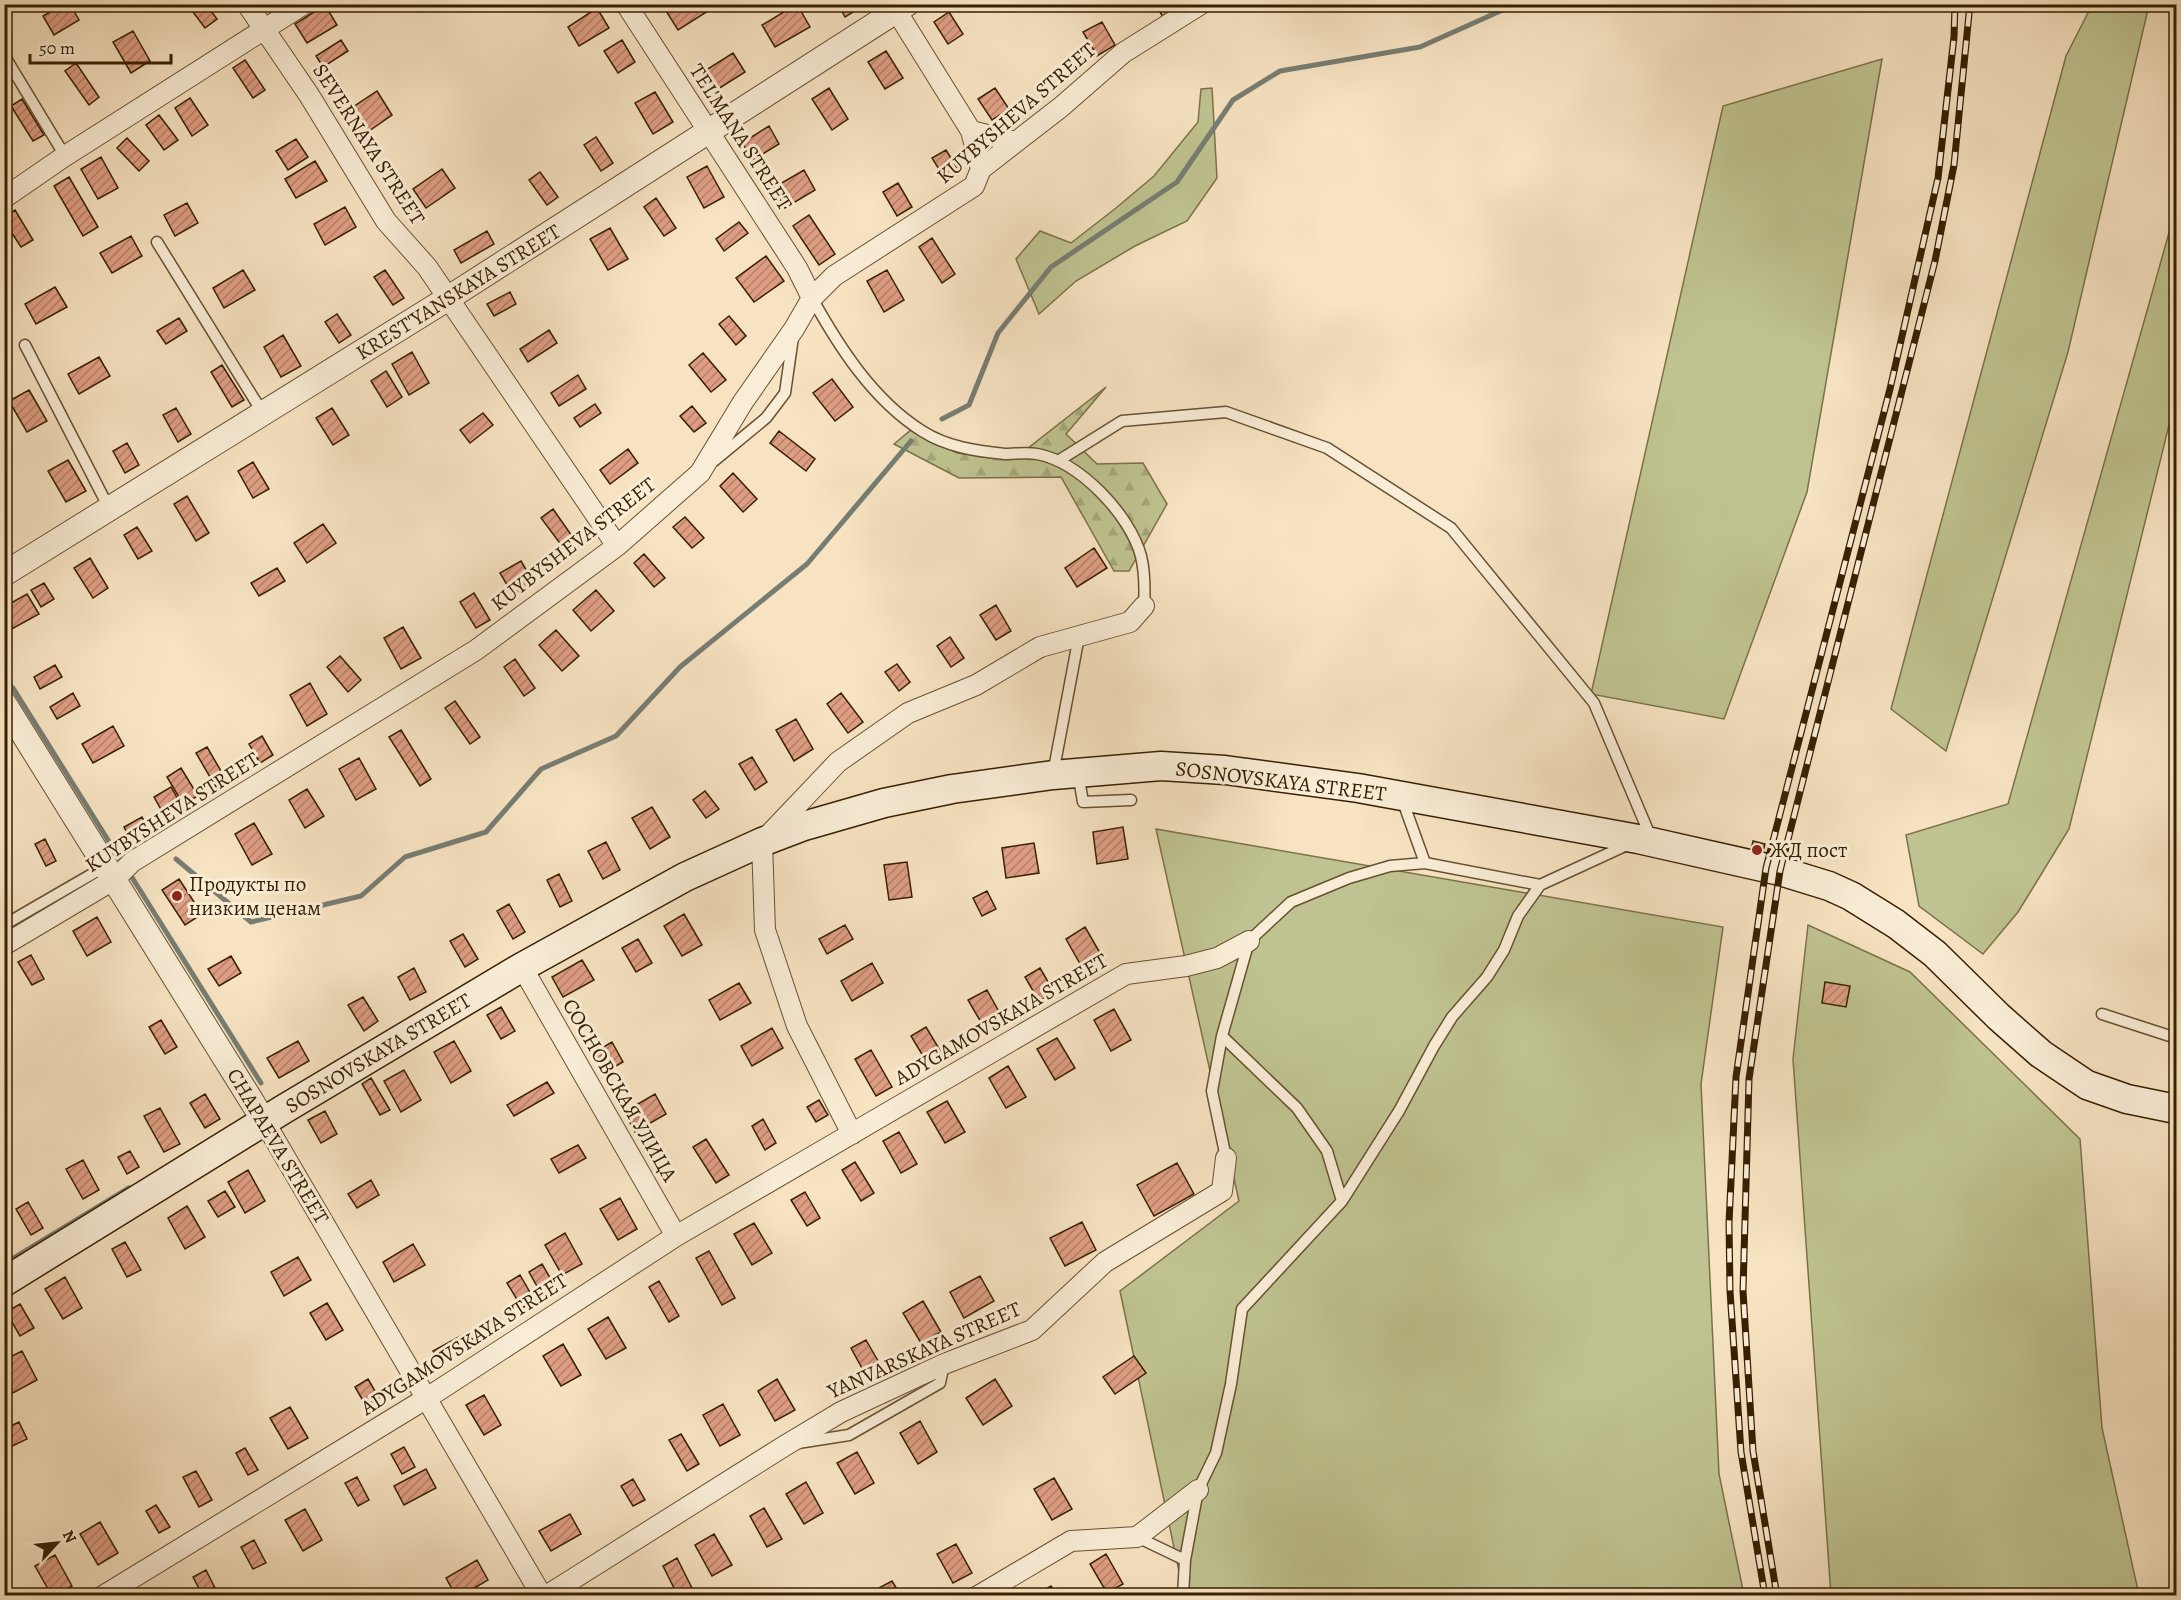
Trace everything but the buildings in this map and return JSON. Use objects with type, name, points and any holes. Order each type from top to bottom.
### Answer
[{"type":"main road","name":"SOSNOVSKAYA STREET","points":[[4,1282],[264,1121],[522,967],[685,877],[762,842],[804,826],[884,803],[952,789],[1065,774],[1161,766],[1225,770],[1400,796],[1646,841],[1773,870],[1829,886],[1851,896],[1896,924],[1935,954],[1999,1017],[2041,1054],[2087,1084],[2127,1099],[2176,1109]]},
{"type":"street","name":"SEVERNAYA STREET","points":[[247,4],[309,95],[386,221],[427,267],[447,300],[617,546]]},
{"type":"street","points":[[4,198],[65,156],[304,4]]},
{"type":"street","name":"TEL'MANA STREET","points":[[626,4],[797,267],[812,298]]},
{"type":"street","name":"KUYBYSHEVA STREET","points":[[4,945],[110,873],[132,862],[476,650],[617,546],[700,473],[743,402],[794,329],[812,298],[834,276],[974,186],[981,169],[1061,107],[1123,53],[1201,4]]},
{"type":"street","points":[[898,7],[971,131],[981,169]]},
{"type":"street","name":"KREST'YANSKAYA STREET","points":[[4,574],[447,300],[709,133],[898,7]]},
{"type":"street","points":[[971,131],[1016,142]]},
{"type":"street","points":[[595,514],[638,528]]},
{"type":"street","name":"SOSNOVSKAYA STREET","points":[[762,842],[838,762],[908,713],[976,685],[1040,647],[1130,622],[1144,606]]},
{"type":"street","name":"CHAPAEVA STREET","points":[[4,703],[264,1121],[544,1596]]},
{"type":"street","points":[[762,842],[765,930],[797,1026],[852,1134]]},
{"type":"street","name":"ADYGAMOVSKAYA STREET","points":[[103,1596],[427,1398],[676,1236],[1126,974],[1186,966],[1217,957],[1249,941]]},
{"type":"street","name":"СОСНОВСКАЯ УЛИЦА","points":[[522,967],[676,1236]]},
{"type":"street","name":"YANVARSKAYA STREET","points":[[544,1596],[841,1412],[944,1364],[1032,1330],[1105,1262],[1222,1191],[1226,1158]]},
{"type":"street","points":[[978,1596],[1071,1541],[1137,1537],[1197,1490]]},
{"type":"lane","points":[[4,54],[65,156]]},
{"type":"lane","points":[[158,242],[264,415]]},
{"type":"lane","points":[[812,298],[837,343],[860,372],[887,403],[922,431],[956,447],[1005,454],[1036,454],[1058,461],[1081,475],[1100,492],[1131,531],[1141,555],[1146,581],[1144,606]]},
{"type":"lane","points":[[700,473],[766,418],[785,393],[794,329]]},
{"type":"lane","points":[[25,345],[110,510]]},
{"type":"lane","points":[[1058,461],[1122,421],[1226,412],[1327,448],[1451,528],[1594,703],[1646,841],[1540,885],[1518,916],[1504,950],[1487,977],[1452,1017],[1399,1111],[1342,1201],[1242,1309],[1231,1384],[1216,1453],[1197,1490],[1185,1560],[1183,1596]]},
{"type":"lane","points":[[1079,636],[1065,774],[1083,802],[1131,800]]},
{"type":"lane","points":[[1400,796],[1425,863]]},
{"type":"lane","points":[[1226,1158],[1212,1091],[1222,1036],[1249,941],[1292,902],[1349,878],[1390,866],[1425,863],[1540,885]]},
{"type":"lane","points":[[4,925],[110,873]]},
{"type":"lane","points":[[2102,1014],[2176,1038]]},
{"type":"lane","points":[[1222,1036],[1297,1108],[1327,1151],[1342,1201]]},
{"type":"lane","points":[[1137,1537],[1185,1560]]},
{"type":"green space","points":[[2092,5],[2149,5],[2068,352],[1946,751],[1891,709],[2066,56]]},
{"type":"green space","points":[[1882,59],[1807,492],[1724,719],[1591,694],[1723,106]]},
{"type":"green space","points":[[1212,88],[1217,178],[1187,221],[1135,246],[1076,281],[1039,314],[1016,259],[1040,231],[1071,243],[1154,176],[1198,122],[1201,89]]},
{"type":"green space","points":[[2176,208],[2176,397],[2069,829],[2018,912],[1983,954],[1919,906],[1906,835],[2008,804]]},
{"type":"green space","points":[[1106,387],[1066,434],[1097,464],[1143,463],[1167,504],[1129,571],[1114,571],[1061,477],[959,478],[894,444],[911,430],[957,453],[1014,459]]},
{"type":"green space","points":[[1156,829],[1723,927],[1701,1084],[1719,1474],[1744,1595],[1184,1595],[1120,1291],[1239,1201]]},
{"type":"green space","points":[[1808,925],[1910,972],[2080,1139],[2102,1428],[2139,1595],[1831,1595],[1793,1059]]},
{"type":"waterway","points":[[942,419],[969,405],[998,333],[1051,267],[1177,182],[1233,100],[1280,71],[1420,47],[1516,4]]},
{"type":"waterway","points":[[176,859],[251,922],[361,896],[405,857],[486,832],[541,769],[616,736],[680,667],[807,564],[911,441]]},
{"type":"waterway","points":[[13,688],[123,864]]},
{"type":"waterway","points":[[128,871],[261,1083]]},
{"type":"waterway","points":[[4,1264],[129,1188]]},
{"type":"railway","points":[[1765,1596],[1741,1452],[1730,1291],[1729,1223],[1736,1077],[1766,868],[1890,389],[1938,178],[1954,37],[1955,4]]},
{"type":"railway","points":[[1777,1596],[1753,1451],[1743,1291],[1749,1079],[1780,871],[1935,261],[1954,165],[1970,4]]},
{"type":"place","name":"ЖД пост","points":[[1757,850]]},
{"type":"place","name":"Продукты по низким ценам","points":[[177,896]]}]
